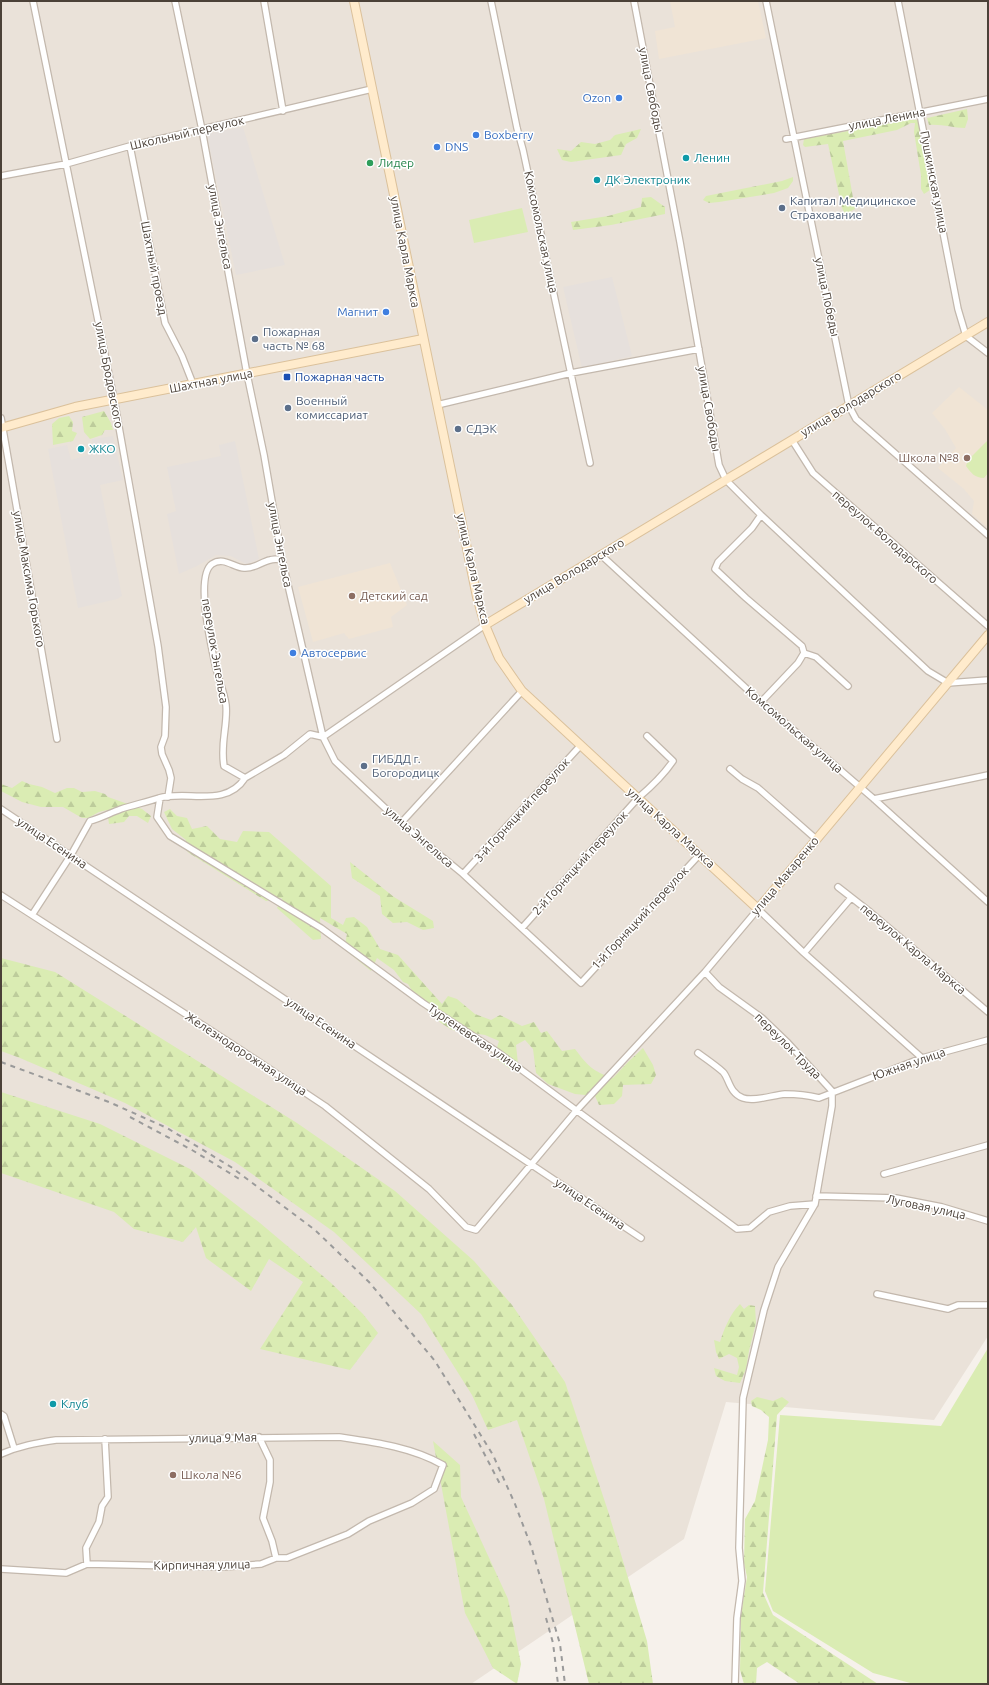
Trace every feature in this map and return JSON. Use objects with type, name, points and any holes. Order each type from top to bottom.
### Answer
[{"type":"main road","name":"улица Карла Маркса","points":[[354,1],[477,597],[485,625],[499,658],[522,691],[758,909]]},
{"type":"main road","name":"улица Володарского","points":[[485,625],[988,322]]},
{"type":"main road","name":"Шахтная улица","points":[[2,428],[69,408],[424,339]]},
{"type":"main road","name":"улица Макаренко","points":[[758,909],[988,636]]},
{"type":"street","name":"улица Бродовского","points":[[33,1],[114,399],[158,646],[166,707],[165,736],[161,747],[171,778],[168,797]]},
{"type":"street","name":"улица Энгельса","points":[[175,1],[202,130],[247,374],[264,455],[282,558],[323,737],[335,760],[402,823],[463,874],[581,983]]},
{"type":"street","points":[[264,1],[283,111]]},
{"type":"street","name":"Комсомольская улица","points":[[491,1],[590,463]]},
{"type":"street","name":"улица Свободы","points":[[634,1],[680,242],[719,465],[726,480],[761,515],[928,671],[948,683]]},
{"type":"street","name":"улица Победы","points":[[766,1],[849,406],[856,419],[988,535]]},
{"type":"street","name":"Пушкинская улица","points":[[898,1],[958,309],[966,336]]},
{"type":"street","name":"Школьный переулок","points":[[1,176],[66,164],[130,146],[372,89]]},
{"type":"street","name":"улица Ленина","points":[[786,139],[988,99]]},
{"type":"street","name":"Шахтный проезд","points":[[130,146],[165,323],[182,356],[193,384]]},
{"type":"street","points":[[966,336],[988,353]]},
{"type":"street","points":[[437,406],[571,374],[698,349]]},
{"type":"street","name":"улица Максима Горького","points":[[1,418],[57,739]]},
{"type":"street","name":"переулок Володарского","points":[[792,440],[812,473],[988,626]]},
{"type":"street","points":[[761,515],[752,528],[718,562],[715,569],[802,646],[804,653],[798,664],[761,702]]},
{"type":"street","name":"Комсомольская улица","points":[[602,555],[761,702],[985,896],[988,902]]},
{"type":"street","name":"переулок Энгельса","points":[[245,778],[224,766],[223,741],[226,707],[215,665],[205,608],[205,579],[207,569],[218,561],[224,561],[243,568],[252,568],[270,560],[282,558]]},
{"type":"street","name":"улица Володарского","points":[[323,737],[485,625]]},
{"type":"street","points":[[804,653],[816,657],[848,686]]},
{"type":"street","points":[[948,683],[988,680]]},
{"type":"street","points":[[402,823],[522,691]]},
{"type":"street","points":[[32,915],[71,855],[90,821],[121,809],[160,798],[211,797],[233,790],[242,783],[245,778],[284,754],[310,734],[323,737]]},
{"type":"street","name":"2-й Горняцкий переулок","points":[[522,928],[638,798],[652,787],[673,761],[647,736]]},
{"type":"street","name":"3-й Горняцкий переулок","points":[[463,874],[580,745]]},
{"type":"street","points":[[730,768],[742,779],[758,788],[816,839]]},
{"type":"street","points":[[874,799],[988,775]]},
{"type":"street","name":"Тургеневская улица","points":[[160,798],[157,817],[170,836],[321,928],[423,1003],[496,1050],[576,1111],[737,1229],[750,1228],[769,1212],[790,1206],[815,1204]]},
{"type":"street","name":"улица Есенина","points":[[1,808],[641,1238]]},
{"type":"street","name":"1-й Горняцкий переулок","points":[[581,983],[700,854]]},
{"type":"street","name":"переулок Карла Маркса","points":[[838,887],[988,1012]]},
{"type":"street","name":"Железнодорожная улица","points":[[1,895],[232,1044],[325,1106],[429,1189],[466,1227],[476,1230]]},
{"type":"street","points":[[804,953],[851,898]]},
{"type":"street","name":"улица Макаренко","points":[[476,1230],[576,1111],[705,972],[758,909]]},
{"type":"street","name":"улица Карла Маркса","points":[[758,909],[804,953],[922,1058]]},
{"type":"street","name":"переулок Труда","points":[[705,972],[719,987],[762,1018],[788,1043],[832,1091]]},
{"type":"street","name":"Южная улица","points":[[698,1053],[724,1073],[727,1083],[733,1091],[743,1098],[768,1097],[784,1094],[803,1094],[818,1098],[832,1091],[922,1058],[988,1040]]},
{"type":"street","points":[[735,1684],[737,1618],[742,1581],[739,1548],[743,1398],[764,1310],[778,1267],[815,1204],[832,1106],[832,1091]]},
{"type":"street","name":"Луговая улица","points":[[884,1174],[988,1145]]},
{"type":"street","name":"Луговая улица","points":[[816,1196],[896,1198],[942,1207],[988,1221]]},
{"type":"street","points":[[877,1294],[948,1309],[958,1305],[988,1305]]},
{"type":"street","points":[[1,1414],[4,1416],[14,1448]]},
{"type":"street","points":[[259,1437],[270,1460],[270,1482],[263,1518],[272,1541],[276,1558]]},
{"type":"street","name":"улица 9 Мая","points":[[1,1454],[14,1448],[56,1440],[339,1437],[372,1442],[431,1458],[442,1465]]},
{"type":"street","points":[[87,1564],[86,1548],[99,1522],[102,1506],[108,1497],[105,1439]]},
{"type":"street","name":"Кирпичная улица","points":[[1,1569],[66,1573],[87,1564],[223,1567],[261,1564],[276,1558],[287,1558],[348,1534],[369,1521],[412,1503],[434,1489],[442,1465]]},
{"type":"shaded area","points":[[1,1],[988,1],[988,1336],[934,1420],[726,1402],[684,1539],[471,1684],[1,1684]]},
{"type":"shaded area","points":[[670,1],[758,1],[766,38],[659,59],[655,31],[675,27]]},
{"type":"shaded area","points":[[243,127],[285,265],[236,275],[207,134]]},
{"type":"shaded area","points":[[612,277],[632,356],[582,368],[563,287]]},
{"type":"shaded area","name":"Школа №8","points":[[959,387],[988,410],[988,528],[972,514],[974,501],[964,489],[938,468],[956,448],[945,429],[932,413]]},
{"type":"shaded area","name":"ЖКО","points":[[113,436],[123,480],[100,485],[122,596],[117,599],[78,608],[48,449],[67,445],[71,460],[95,453],[92,439]]},
{"type":"shaded area","points":[[235,441],[259,559],[246,564],[231,556],[216,555],[179,574],[167,514],[176,511],[167,467],[221,456],[219,445]]},
{"type":"shaded area","name":"Детский сад","points":[[390,563],[407,605],[391,617],[393,627],[349,639],[344,633],[313,642],[298,587]]},
{"type":"green space","points":[[967,109],[968,119],[965,128],[929,125],[927,118]]},
{"type":"green space","points":[[908,120],[918,120],[930,190],[924,194],[921,189],[921,175],[914,132],[915,123],[911,123],[897,130],[843,141],[855,209],[845,214],[842,208],[828,144],[805,147],[803,145],[804,139]]},
{"type":"green space","points":[[641,129],[637,138],[626,144],[621,155],[571,162],[562,160],[557,149],[571,151],[581,142],[595,144],[610,140],[615,135]]},
{"type":"green space","points":[[793,177],[793,181],[788,188],[774,193],[709,203],[703,200],[706,196],[782,181]]},
{"type":"green space","points":[[651,197],[665,207],[665,214],[611,225],[573,230],[571,222],[608,216],[641,207],[642,198]]},
{"type":"green space","points":[[522,208],[528,232],[474,243],[469,220]]},
{"type":"green space","points":[[104,411],[113,430],[105,430],[102,435],[90,439],[84,432],[82,417]]},
{"type":"green space","points":[[69,416],[73,422],[72,431],[77,433],[73,441],[53,445],[52,424],[59,418]]},
{"type":"green space","points":[[988,440],[988,473],[984,478],[981,478],[974,475],[966,466],[968,460]]},
{"type":"green space","points":[[22,781],[55,793],[67,788],[74,788],[82,792],[95,791],[142,809],[151,816],[148,823],[137,816],[129,816],[124,822],[109,824],[107,810],[99,812],[88,818],[82,818],[63,807],[41,807],[22,802],[1,791],[1,784],[12,788]]},
{"type":"green space","points":[[170,809],[177,816],[187,818],[192,829],[207,826],[220,839],[237,842],[243,831],[269,832],[331,886],[331,918],[343,925],[346,918],[354,917],[367,927],[380,949],[398,955],[442,1004],[448,996],[457,999],[475,1014],[491,1020],[500,1015],[522,1026],[534,1022],[541,1033],[547,1031],[562,1051],[575,1049],[583,1060],[591,1067],[600,1073],[613,1078],[643,1048],[653,1065],[656,1075],[651,1084],[623,1085],[622,1096],[614,1104],[599,1105],[595,1096],[575,1094],[548,1084],[536,1073],[533,1049],[525,1040],[516,1045],[519,1073],[509,1068],[494,1057],[499,1041],[485,1035],[452,1030],[441,1023],[420,1004],[408,984],[403,982],[394,970],[377,958],[371,971],[344,949],[347,934],[320,918],[321,939],[313,940],[277,908],[282,898],[266,901],[189,853],[182,846],[186,840],[172,829],[164,812]]},
{"type":"green space","points":[[350,862],[394,897],[433,921],[434,928],[423,930],[407,922],[393,923],[382,914],[380,896],[352,878]]},
{"type":"green space","points":[[1,958],[55,972],[297,1123],[395,1191],[474,1261],[512,1305],[565,1382],[608,1511],[647,1641],[653,1684],[589,1684],[544,1499],[517,1420],[488,1430],[472,1395],[421,1314],[334,1232],[235,1162],[125,1103],[1,1051]]},
{"type":"green space","points":[[1,1092],[100,1124],[190,1169],[260,1223],[330,1282],[363,1314],[378,1333],[350,1370],[260,1349],[303,1282],[269,1259],[251,1291],[206,1258],[196,1227],[183,1242],[134,1229],[114,1212],[1,1173]]},
{"type":"green space","points":[[740,1304],[744,1309],[749,1305],[755,1306],[756,1323],[746,1369],[740,1383],[725,1381],[716,1376],[714,1368],[737,1375],[739,1367],[737,1358],[729,1354],[719,1359],[714,1340],[720,1342],[723,1332],[733,1312]]},
{"type":"green space","points":[[988,1348],[988,1684],[914,1684],[873,1673],[773,1611],[765,1591],[780,1415],[941,1426]]},
{"type":"green space","points":[[757,1397],[773,1401],[782,1397],[789,1402],[777,1415],[763,1593],[773,1615],[878,1684],[800,1684],[767,1662],[757,1668],[756,1684],[744,1684],[740,1670],[741,1615],[747,1577],[744,1563],[745,1519],[755,1501],[768,1440],[769,1417],[761,1410],[752,1406],[751,1401]]},
{"type":"green space","points":[[433,1441],[460,1465],[461,1497],[508,1599],[521,1664],[517,1684],[493,1668],[465,1613]]},
{"type":"railway","points":[[1,1062],[109,1102],[167,1128],[231,1167],[315,1230],[369,1282],[435,1361],[493,1455],[515,1504],[531,1546],[560,1644],[565,1684]]},
{"type":"railway","points":[[130,1117],[192,1150],[241,1180]]},
{"type":"railway","points":[[474,1434],[501,1486]]},
{"type":"railway","points":[[546,1618],[553,1643],[558,1684]]},
{"type":"place","name":"Ozon","points":[[619,98]]},
{"type":"place","name":"Boxberry","points":[[476,135]]},
{"type":"place","name":"DNS","points":[[437,147]]},
{"type":"place","name":"Ленин","points":[[686,158]]},
{"type":"place","name":"Лидер","points":[[370,163]]},
{"type":"place","name":"ДК Электроник","points":[[597,180]]},
{"type":"place","name":"Капитал Медицинское Страхование","points":[[782,208]]},
{"type":"place","name":"Магнит","points":[[386,312]]},
{"type":"place","name":"Пожарная часть № 68","points":[[255,339]]},
{"type":"place","name":"Пожарная часть","points":[[287,377]]},
{"type":"place","name":"Военный комиссариат","points":[[288,408]]},
{"type":"place","name":"СДЭК","points":[[458,429]]},
{"type":"place","name":"ЖКО","points":[[81,449]]},
{"type":"place","name":"Школа №8","points":[[967,458]]},
{"type":"place","name":"Детский сад","points":[[352,596]]},
{"type":"place","name":"Автосервис","points":[[293,653]]},
{"type":"place","name":"ГИБДД г. Богородицк","points":[[364,766]]},
{"type":"place","name":"Клуб","points":[[53,1404]]},
{"type":"place","name":"Школа №6","points":[[173,1475]]}]
